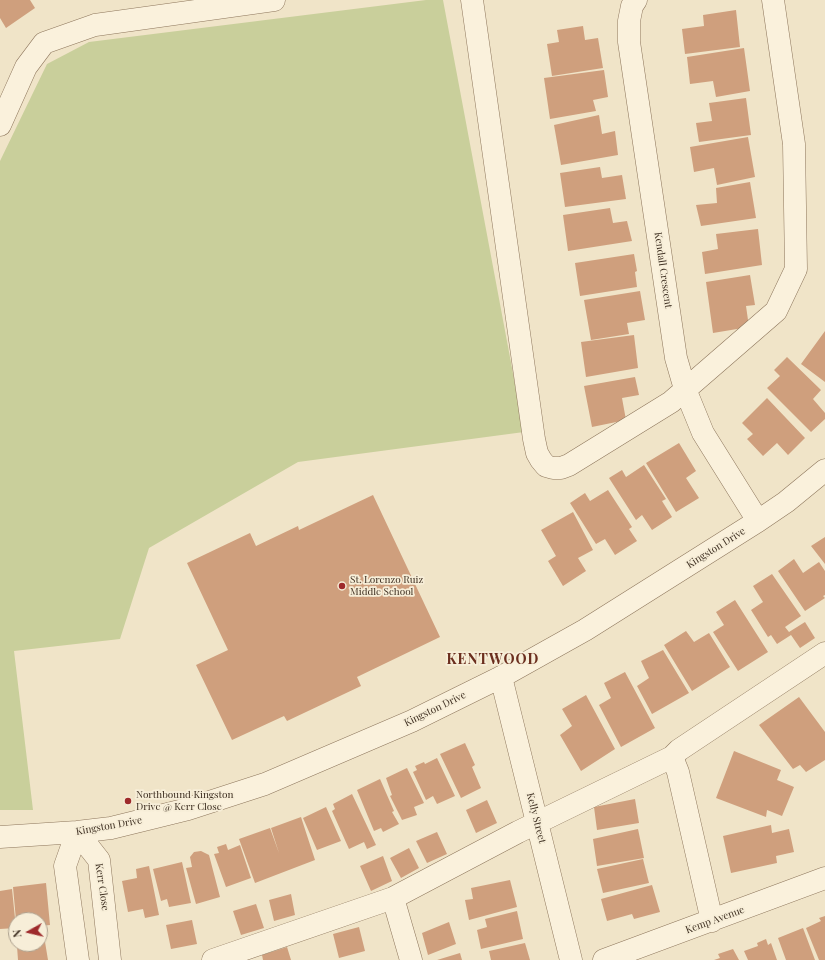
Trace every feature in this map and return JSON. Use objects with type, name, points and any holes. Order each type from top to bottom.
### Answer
[{"type":"street","points":[[0,125],[26,66],[44,43],[95,25],[274,0]]},
{"type":"street","points":[[472,0],[534,439],[537,452],[541,460],[546,466],[553,468],[561,468],[569,465],[671,402],[776,311],[796,269],[794,144],[772,0]]},
{"type":"street","name":"Kendall Crescent","points":[[636,0],[632,6],[629,22],[629,42],[676,358],[685,389],[703,433],[758,521]]},
{"type":"street","name":"Kingston Drive","points":[[0,837],[77,832],[139,822],[265,784],[412,721],[500,677],[586,630],[758,521],[786,502],[825,470]]},
{"type":"street","points":[[214,960],[393,898],[538,823],[672,757],[679,750],[825,653]]},
{"type":"street","name":"Kelly Street","points":[[500,677],[538,823],[571,960]]},
{"type":"street","points":[[672,757],[678,772],[712,921]]},
{"type":"street","points":[[77,832],[65,866],[78,960]]},
{"type":"street","name":"Kerr Close","points":[[77,832],[99,860],[110,960]]},
{"type":"street","name":"Kemp Avenue","points":[[604,960],[825,878]]},
{"type":"street","points":[[393,898],[411,960]]},
{"type":"green space","points":[[426,0],[443,0],[524,432],[298,462],[149,548],[120,639],[14,651],[33,810],[0,810],[0,161],[47,64],[89,42]]},
{"type":"building","points":[[0,0],[30,0],[35,8],[6,28],[0,18]]},
{"type":"building","points":[[736,10],[740,47],[685,54],[682,29],[704,26],[703,15]]},
{"type":"building","points":[[583,26],[585,40],[598,38],[603,68],[552,76],[547,44],[559,42],[557,30]]},
{"type":"building","points":[[744,48],[750,91],[716,97],[713,81],[690,84],[687,57]]},
{"type":"building","points":[[604,70],[608,97],[593,100],[596,111],[550,119],[544,78]]},
{"type":"building","points":[[746,98],[751,135],[699,142],[696,123],[712,121],[709,103]]},
{"type":"building","points":[[599,115],[602,134],[615,131],[618,155],[561,165],[554,125]]},
{"type":"building","points":[[748,137],[755,177],[717,185],[714,168],[694,172],[690,147]]},
{"type":"building","points":[[600,167],[602,178],[622,175],[626,199],[565,207],[560,173]]},
{"type":"building","points":[[750,182],[756,218],[701,226],[696,205],[717,203],[716,188]]},
{"type":"building","points":[[610,208],[613,223],[627,221],[632,241],[568,251],[563,215]]},
{"type":"building","points":[[758,229],[762,265],[705,274],[702,252],[718,249],[716,234]]},
{"type":"building","points":[[634,254],[637,271],[635,272],[637,287],[580,296],[575,263]]},
{"type":"building","points":[[750,275],[755,305],[746,306],[749,327],[713,333],[706,282]]},
{"type":"building","points":[[640,291],[645,320],[627,323],[629,334],[591,340],[584,300]]},
{"type":"building","points":[[825,331],[825,382],[801,364]]},
{"type":"building","points":[[634,335],[638,368],[586,377],[581,342]]},
{"type":"building","points":[[787,357],[821,390],[813,399],[825,413],[825,419],[811,432],[767,388],[780,376],[774,370]]},
{"type":"building","points":[[635,377],[639,395],[622,398],[626,420],[592,427],[584,386]]},
{"type":"building","points":[[767,398],[805,438],[788,455],[777,443],[763,456],[747,439],[753,434],[742,423]]},
{"type":"building","points":[[679,443],[696,471],[686,478],[699,498],[676,512],[646,463]]},
{"type":"building","points":[[644,465],[666,499],[662,501],[672,517],[652,530],[642,515],[636,520],[609,478],[622,470],[626,477]]},
{"type":"building","points":[[608,490],[632,527],[629,529],[637,541],[615,555],[605,539],[596,544],[570,503],[585,493],[590,501]]},
{"type":"building","points":[[373,495],[440,637],[357,677],[361,686],[287,721],[284,716],[232,740],[196,665],[228,650],[187,563],[250,533],[256,546],[298,526],[299,530]]},
{"type":"building","points":[[573,512],[593,550],[578,558],[586,571],[563,586],[548,561],[556,556],[541,530]]},
{"type":"building","points":[[825,537],[825,564],[811,546]]},
{"type":"building","points":[[794,559],[803,573],[819,562],[825,571],[825,595],[823,596],[825,598],[805,611],[778,571]]},
{"type":"building","points":[[772,574],[801,616],[785,627],[789,632],[805,622],[815,638],[800,648],[791,635],[777,644],[771,635],[768,637],[751,610],[763,602],[753,586]]},
{"type":"building","points":[[735,600],[768,652],[738,671],[713,632],[724,625],[716,612]]},
{"type":"building","points":[[686,631],[694,642],[709,633],[730,667],[692,691],[664,645]]},
{"type":"building","points":[[663,650],[689,693],[652,714],[637,686],[649,678],[641,661]]},
{"type":"building","points":[[625,672],[655,728],[621,747],[599,705],[611,698],[604,683]]},
{"type":"building","points":[[586,695],[615,749],[581,771],[560,735],[572,726],[562,709]]},
{"type":"building","points":[[799,697],[825,732],[825,760],[806,772],[800,765],[793,769],[759,725]]},
{"type":"building","points":[[465,743],[475,765],[472,767],[481,788],[461,798],[440,754]]},
{"type":"building","points":[[734,751],[781,770],[777,780],[794,787],[782,816],[767,810],[766,817],[716,798]]},
{"type":"building","points":[[437,758],[455,796],[437,804],[433,796],[426,800],[413,772],[417,770],[415,766],[424,762],[425,764]]},
{"type":"building","points":[[407,768],[424,803],[414,807],[417,815],[402,820],[390,796],[392,795],[386,778]]},
{"type":"building","points":[[380,779],[394,811],[392,812],[399,824],[383,832],[381,828],[374,831],[357,790]]},
{"type":"building","points":[[352,794],[376,845],[367,849],[364,842],[349,849],[332,811],[335,809],[333,804]]},
{"type":"building","points":[[635,799],[639,823],[597,830],[594,807]]},
{"type":"building","points":[[487,800],[497,823],[476,833],[466,810]]},
{"type":"building","points":[[326,807],[341,841],[317,850],[303,818]]},
{"type":"building","points":[[301,817],[315,860],[255,883],[239,839],[270,828],[279,853],[271,828]]},
{"type":"building","points":[[771,825],[772,833],[789,829],[794,852],[776,856],[777,863],[731,873],[723,836]]},
{"type":"building","points":[[638,829],[644,858],[597,866],[593,839]]},
{"type":"building","points":[[437,832],[447,854],[427,863],[416,841]]},
{"type":"building","points":[[226,844],[228,850],[240,845],[251,878],[226,887],[214,854],[219,853],[217,847]]},
{"type":"building","points":[[409,848],[419,868],[401,878],[390,858]]},
{"type":"building","points":[[201,851],[209,855],[220,897],[196,904],[186,868],[192,867],[190,857],[194,852]]},
{"type":"building","points":[[383,856],[392,881],[371,891],[360,866]]},
{"type":"building","points":[[643,859],[649,883],[603,893],[597,869]]},
{"type":"building","points":[[182,862],[191,903],[169,907],[167,899],[161,901],[153,869]]},
{"type":"building","points":[[149,866],[159,915],[145,918],[143,909],[128,912],[122,881],[137,878],[136,869]]},
{"type":"building","points":[[510,880],[517,907],[469,920],[465,900],[473,899],[471,888]]},
{"type":"building","points":[[46,883],[50,925],[48,925],[48,912],[15,912],[13,887]]},
{"type":"building","points":[[652,885],[660,912],[634,919],[632,914],[607,921],[601,899]]},
{"type":"building","points":[[12,889],[14,912],[8,912],[8,928],[0,929],[0,891]]},
{"type":"building","points":[[291,894],[295,915],[274,921],[269,900]]},
{"type":"building","points":[[256,904],[264,928],[241,935],[233,911]]},
{"type":"building","points":[[517,911],[523,939],[481,949],[477,930],[487,927],[485,919]]},
{"type":"building","points":[[825,916],[825,960],[819,960],[806,928],[821,921],[819,918]]},
{"type":"building","points":[[192,920],[197,944],[171,949],[166,925]]},
{"type":"building","points":[[449,922],[456,944],[428,955],[422,933]]},
{"type":"building","points":[[359,927],[365,951],[339,958],[333,934]]},
{"type":"building","points":[[803,928],[815,960],[786,960],[778,938]]},
{"type":"building","points":[[766,939],[768,945],[771,943],[777,960],[748,960],[744,951],[758,946],[757,943]]},
{"type":"building","points":[[525,943],[530,960],[491,960],[489,951]]},
{"type":"building","points":[[287,947],[291,960],[263,960],[262,955]]},
{"type":"building","points":[[733,949],[739,960],[714,960],[720,958],[718,954]]},
{"type":"building","points":[[17,952],[47,952],[48,960],[18,960]]},
{"type":"building","points":[[460,953],[462,960],[437,960]]},
{"type":"place","name":"St. Lorenzo Ruiz Middle School","points":[[342,586]]},
{"type":"place","name":"Northbound Kingston Drive @ Kerr Close","points":[[128,801]]},
{"type":"district","name":"KENTWOOD","points":[[493,660]]}]
